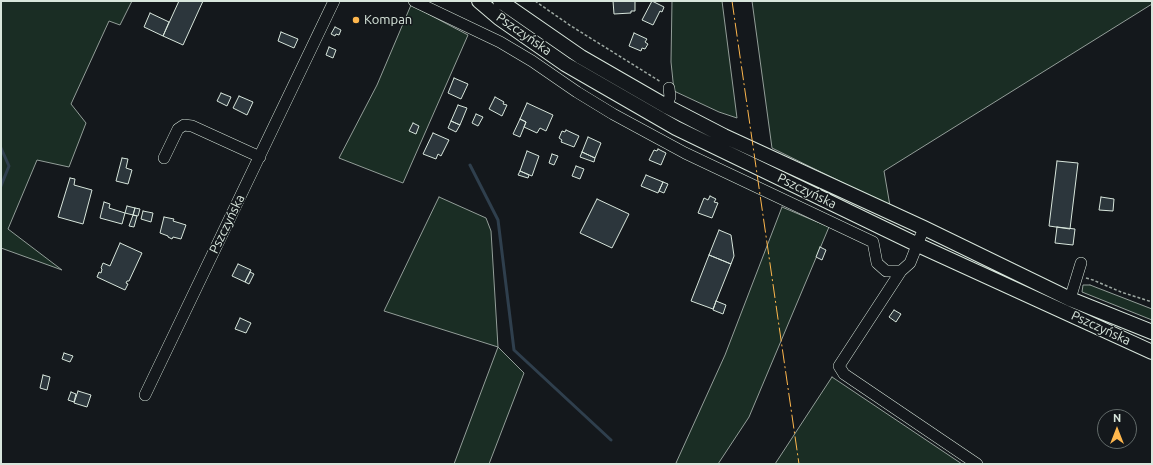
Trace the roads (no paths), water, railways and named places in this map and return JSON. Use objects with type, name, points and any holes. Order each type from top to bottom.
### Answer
[{"type":"main road","name":"Pszczyńska","points":[[479,1],[500,18],[565,64],[676,128],[918,245],[1152,352]]},
{"type":"main road","name":"Pszczyńska","points":[[500,1],[581,57],[666,106],[763,155],[924,228],[1070,299],[1152,332]]},
{"type":"street","name":"Pszczyńska","points":[[145,395],[334,1]]},
{"type":"street","points":[[414,1],[500,42],[532,61],[577,92],[684,153],[873,242],[878,263],[886,271],[901,271]]},
{"type":"street","points":[[666,106],[670,97],[669,88]]},
{"type":"street","points":[[164,158],[178,129],[184,125],[192,126],[260,157]]},
{"type":"street","points":[[924,228],[910,263],[901,271],[839,366],[844,374],[977,464]]},
{"type":"street","points":[[1070,299],[1081,262]]},
{"type":"waterway","points":[[1,148],[9,166],[1,186]]},
{"type":"waterway","points":[[470,165],[498,220],[514,350],[611,440]]},
{"type":"place","name":"Kompan","points":[[356,20]]}]
